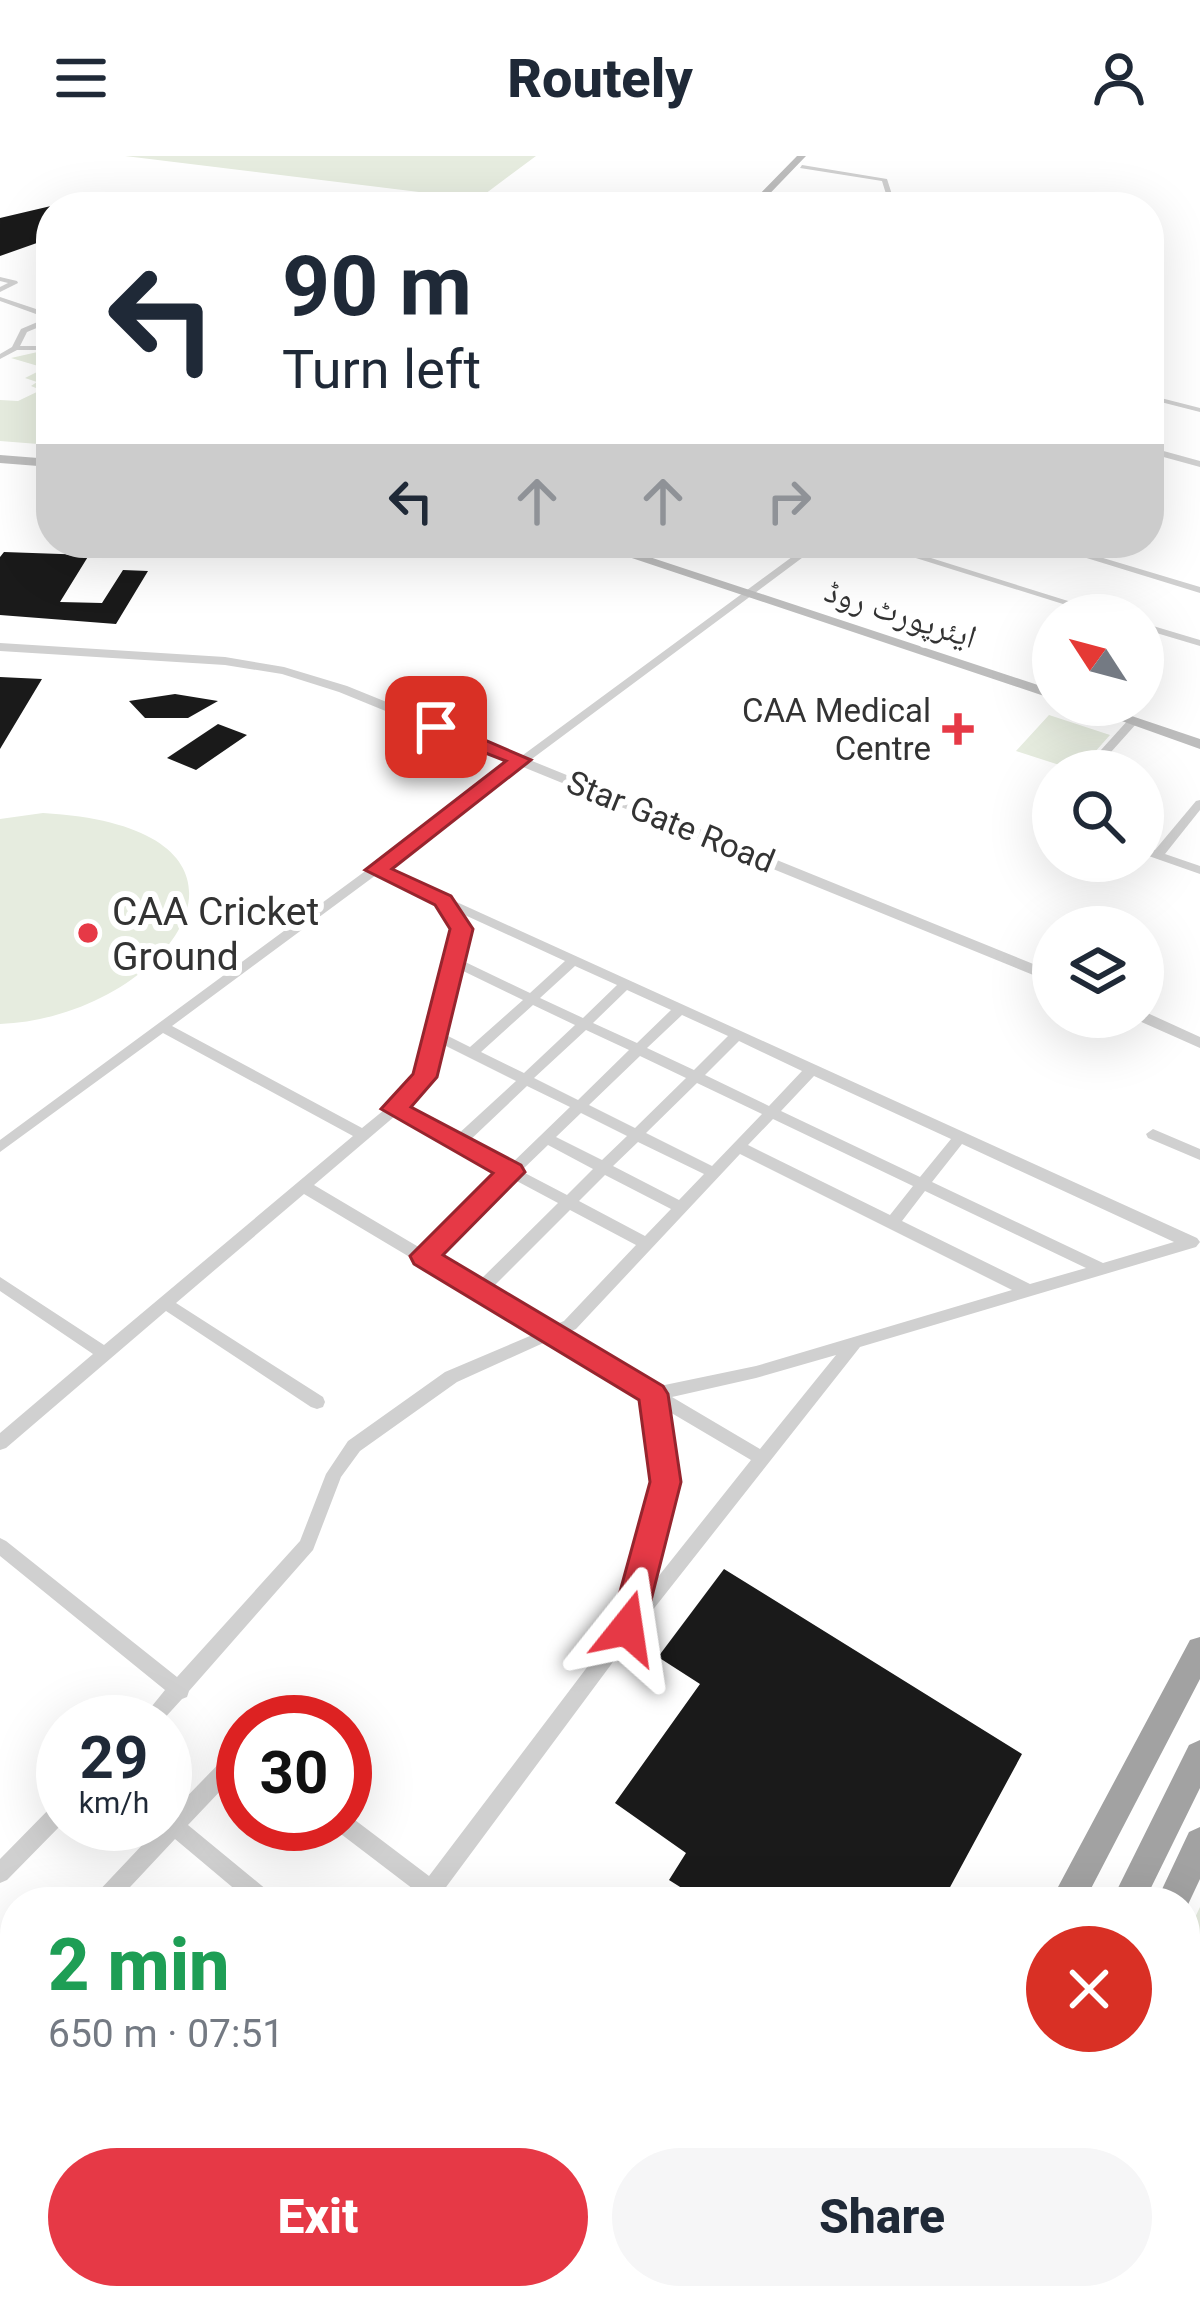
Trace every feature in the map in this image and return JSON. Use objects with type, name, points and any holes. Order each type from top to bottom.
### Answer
[{"type":"highway","points":[[1074,1887],[1200,1650]]},
{"type":"highway","points":[[1134,1887],[1200,1755]]},
{"type":"highway","points":[[1179,1887],[1200,1844]]},
{"type":"main road","points":[[769,192],[813,156]]},
{"type":"main road","points":[[777,192],[802,162]]},
{"type":"main road","points":[[0,456],[36,459]]},
{"type":"main road","name":"ایئرپورٹ روڈ","points":[[645,558],[1032,676]]},
{"type":"main road","name":"ایئرپورٹ روڈ","points":[[667,558],[1032,687]]},
{"type":"main road","points":[[1164,720],[1200,732]]},
{"type":"main road","points":[[1148,726],[1200,743]]},
{"type":"street","points":[[802,162],[885,180],[889,192]]},
{"type":"street","points":[[0,279],[14,284],[0,290]]},
{"type":"street","points":[[0,299],[36,312]]},
{"type":"street","points":[[15,349],[24,332],[36,326]]},
{"type":"street","points":[[0,357],[15,349],[36,348]]},
{"type":"street","points":[[1164,401],[1200,410]]},
{"type":"street","points":[[1164,455],[1200,464]]},
{"type":"street","points":[[0,1147],[797,558]]},
{"type":"street","points":[[922,558],[1039,594]]},
{"type":"street","points":[[1093,558],[1200,590]]},
{"type":"street","points":[[1164,632],[1200,643]]},
{"type":"street","name":"Star Gate Road","points":[[0,647],[225,661],[284,671],[520,760],[1032,969]]},
{"type":"street","points":[[1107,750],[1128,726]]},
{"type":"street","points":[[1164,847],[1200,802]]},
{"type":"street","points":[[1164,857],[1200,870]]},
{"type":"street","points":[[376,870],[1196,1241]]},
{"type":"street","points":[[0,1443],[394,1109],[424,1077],[462,929],[443,901]]},
{"type":"street","points":[[472,1053],[574,960]]},
{"type":"street","points":[[454,962],[1103,1270]]},
{"type":"street","points":[[458,1143],[626,984]]},
{"type":"street","points":[[424,1256],[680,1009]]},
{"type":"street","points":[[163,1027],[363,1135]]},
{"type":"street","points":[[1191,1033],[1200,1043]]},
{"type":"street","points":[[481,1289],[737,1035]]},
{"type":"street","points":[[437,1036],[714,1173]]},
{"type":"street","points":[[175,1695],[307,1545],[334,1474],[354,1446],[451,1377],[570,1324],[812,1070]]},
{"type":"street","points":[[394,1109],[646,1244]]},
{"type":"street","points":[[1153,1134],[1200,1155]]},
{"type":"street","points":[[891,1224],[960,1137]]},
{"type":"street","points":[[547,1138],[680,1207]]},
{"type":"street","points":[[739,1148],[1029,1291]]},
{"type":"street","points":[[303,1186],[763,1459]]},
{"type":"street","points":[[653,1394],[755,1372],[1196,1241]]},
{"type":"street","points":[[4,1291],[105,1354]]},
{"type":"street","points":[[165,1303],[317,1402]]},
{"type":"street","points":[[434,1887],[627,1628],[856,1341]]},
{"type":"street","points":[[627,1628],[665,1482],[653,1394]]},
{"type":"street","points":[[0,1546],[180,1690]]},
{"type":"street","points":[[192,1805],[216,1781]]},
{"type":"street","points":[[0,1873],[36,1836]]},
{"type":"street","points":[[192,1841],[248,1887]]},
{"type":"street","points":[[372,1848],[417,1887]]},
{"type":"street","points":[[122,1887],[152,1851]]},
{"type":"shaded area","points":[[125,156],[536,156],[488,192],[419,192]]},
{"type":"shaded area","points":[[36,352],[36,365],[11,358]]},
{"type":"shaded area","points":[[36,392],[36,444],[0,441],[0,400],[18,401]]},
{"type":"shaded area","points":[[1039,726],[1083,726],[1110,735],[1097,750],[1032,750],[1032,756],[1016,751]]},
{"type":"shaded area","name":"CAA Cricket Ground","points":[[43,813],[123,826],[170,851],[188,885],[183,922],[157,958],[115,990],[61,1014],[0,1024],[0,819]]},
{"type":"building","points":[[36,210],[36,243],[0,256],[0,218]]},
{"type":"building","points":[[4,552],[36,553],[36,558],[87,558],[60,602],[102,603],[123,570],[148,571],[116,624],[0,615],[0,557]]},
{"type":"building","points":[[0,677],[42,679],[0,749]]},
{"type":"building","points":[[175,694],[218,701],[188,718],[145,718],[129,701]]},
{"type":"building","points":[[218,724],[247,735],[196,770],[167,758]]},
{"type":"building","points":[[724,1569],[1022,1754],[950,1887],[680,1887],[669,1880],[686,1853],[615,1803],[700,1684],[658,1657]]},
{"type":"place","name":"CAA Medical Centre","points":[[958,729]]},
{"type":"place","name":"CAA Cricket Ground","points":[[88,933]]},
{"type":"route","points":[[436,727],[520,760],[376,870],[443,901],[462,929],[424,1077],[394,1109],[512,1172],[424,1256],[653,1394],[665,1482],[627,1628]]}]
